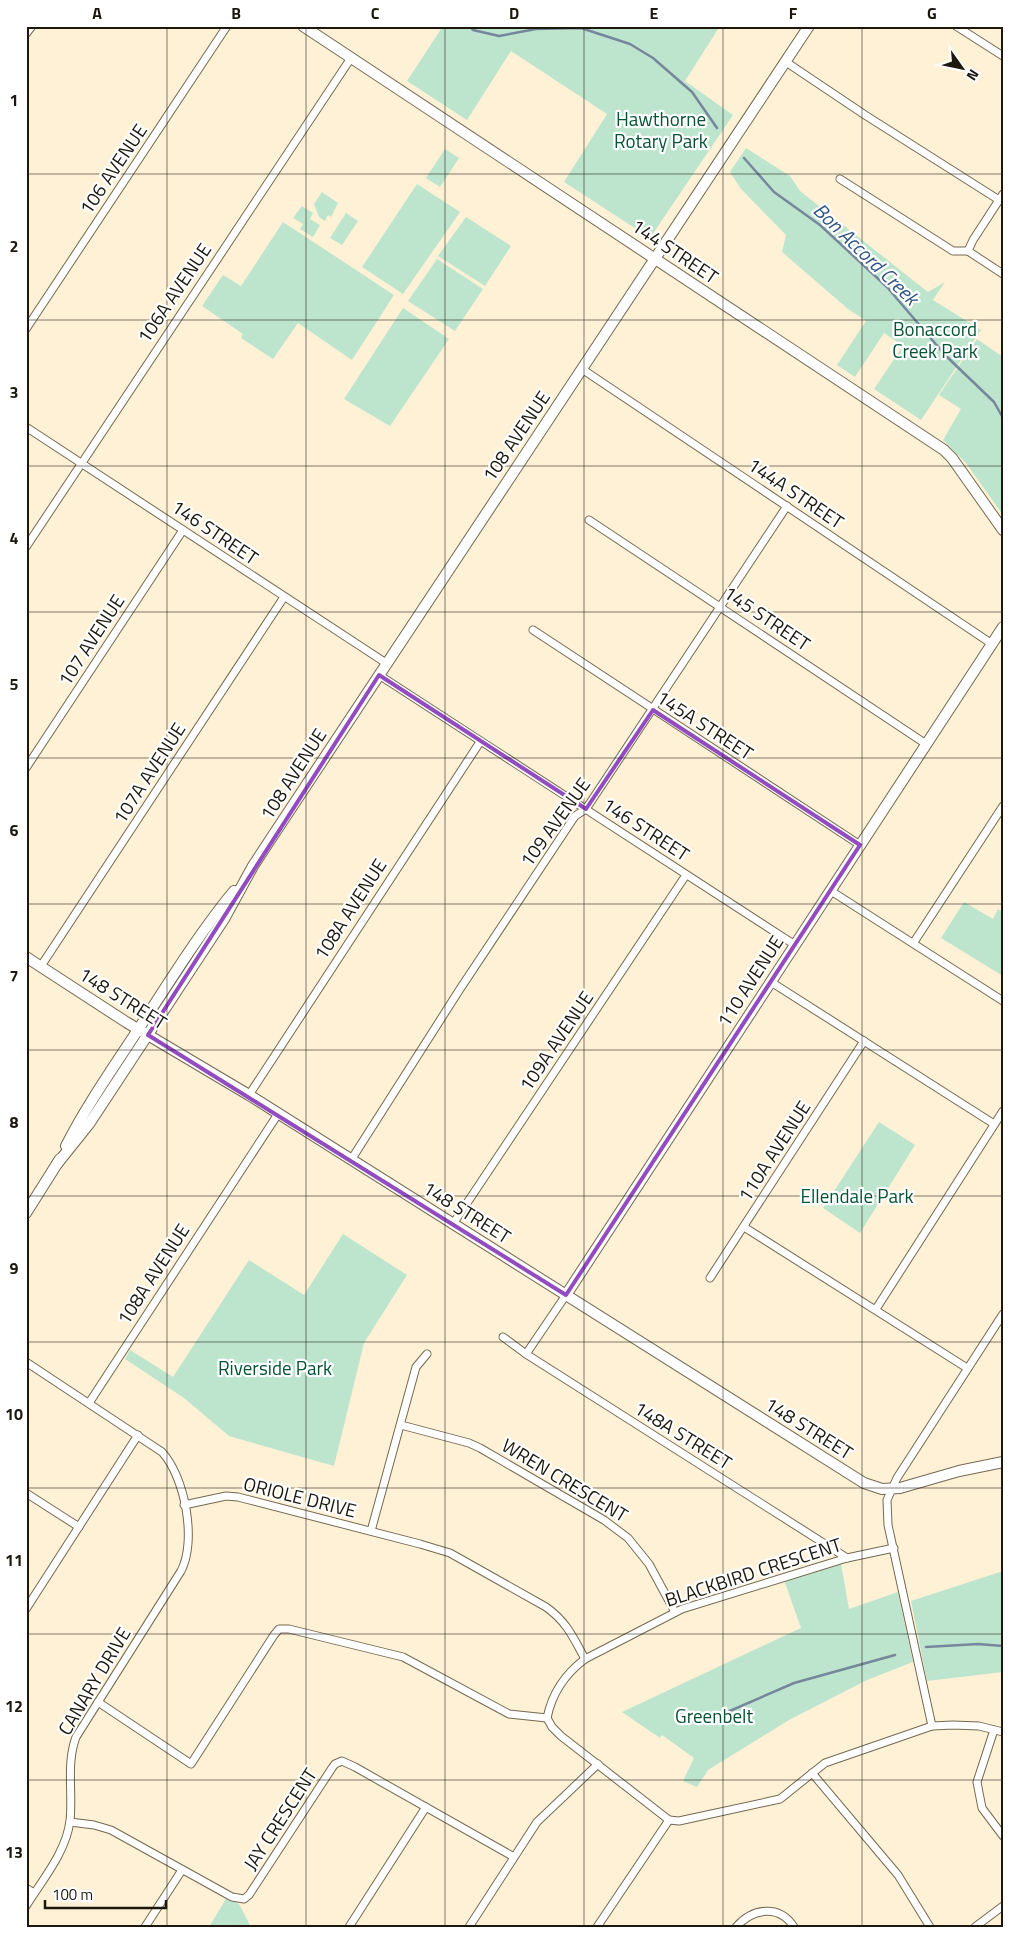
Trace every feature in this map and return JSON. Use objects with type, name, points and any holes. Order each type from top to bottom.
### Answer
[{"type":"main road","name":"144 STREET","points":[[303,26],[944,450],[952,458],[1003,530]]},
{"type":"main road","name":"108 AVENUE","points":[[57,1164],[89,1124],[148,1035],[224,918],[253,866],[809,26]]},
{"type":"main road","name":"110 AVENUE","points":[[566,1295],[1003,627]]},
{"type":"main road","name":"108 AVENUE","points":[[26,1213],[57,1164],[80,1118],[138,1029],[216,913],[253,866]]},
{"type":"main road","name":"148 STREET","points":[[26,957],[138,1029],[249,1095],[856,1478],[872,1486],[891,1489]]},
{"type":"main road","points":[[891,1489],[1003,1462]]},
{"type":"street","points":[[26,34],[32,26]]},
{"type":"street","name":"106 AVENUE","points":[[26,329],[227,26]]},
{"type":"street","points":[[956,26],[1003,56]]},
{"type":"street","name":"106A AVENUE","points":[[26,546],[351,58]]},
{"type":"street","points":[[786,62],[865,115],[1001,197],[968,251]]},
{"type":"street","points":[[840,179],[953,251],[968,251],[1003,274]]},
{"type":"street","name":"144A STREET","points":[[582,369],[992,644]]},
{"type":"street","name":"146 STREET","points":[[26,427],[386,663]]},
{"type":"street","name":"109 AVENUE","points":[[351,1160],[460,989],[575,816],[586,809],[787,506]]},
{"type":"street","name":"145 STREET","points":[[588,520],[926,744]]},
{"type":"street","name":"107 AVENUE","points":[[26,768],[184,530]]},
{"type":"street","name":"107A AVENUE","points":[[41,966],[284,596]]},
{"type":"street","name":"145A STREET","points":[[533,630],[860,845]]},
{"type":"street","name":"146 STREET","points":[[379,675],[795,945]]},
{"type":"street","name":"108A AVENUE","points":[[249,1095],[480,742]]},
{"type":"street","points":[[914,942],[1003,806]]},
{"type":"street","name":"109A AVENUE","points":[[453,1224],[686,875]]},
{"type":"street","points":[[831,891],[1003,1000]]},
{"type":"street","points":[[771,982],[994,1124]]},
{"type":"street","name":"110A AVENUE","points":[[710,1278],[864,1041]]},
{"type":"street","points":[[876,1309],[1003,1111]]},
{"type":"street","name":"108A AVENUE","points":[[89,1403],[278,1114]]},
{"type":"street","points":[[744,1228],[876,1309],[967,1368]]},
{"type":"street","name":"110 AVENUE","points":[[526,1354],[566,1295]]},
{"type":"street","points":[[932,1726],[886,1510],[891,1489],[1003,1314]]},
{"type":"street","name":"148A STREET","points":[[503,1337],[526,1354],[847,1558]]},
{"type":"street","points":[[371,1531],[416,1367],[427,1354]]},
{"type":"street","points":[[26,1362],[155,1446],[169,1460],[176,1474],[184,1505]]},
{"type":"street","name":"WREN CRESCENT","points":[[401,1425],[480,1448],[618,1530],[642,1553],[675,1612]]},
{"type":"street","points":[[26,1609],[138,1435]]},
{"type":"street","points":[[26,1492],[79,1527]]},
{"type":"street","name":"ORIOLE DRIVE","points":[[184,1505],[226,1496],[371,1531],[450,1553],[546,1607],[565,1623],[585,1659]]},
{"type":"street","name":"CANARY DRIVE","points":[[26,1906],[58,1855],[66,1837],[70,1822],[70,1762],[73,1746],[80,1729],[185,1564],[190,1538],[184,1505]]},
{"type":"street","name":"BLACKBIRD CRESCENT","points":[[547,1718],[553,1696],[559,1686],[567,1674],[585,1659],[675,1612],[847,1558],[894,1548]]},
{"type":"street","points":[[98,1702],[191,1764],[274,1635],[279,1629],[289,1629],[403,1657],[509,1714],[547,1718],[552,1727],[561,1736],[669,1820],[679,1821],[780,1799],[825,1763],[932,1726],[979,1726],[1003,1732]]},
{"type":"street","points":[[994,1730],[977,1782],[982,1808],[1003,1836]]},
{"type":"street","name":"JAY CRESCENT","points":[[70,1822],[104,1827],[240,1900],[247,1898],[332,1768],[338,1762],[349,1764],[514,1857]]},
{"type":"street","points":[[469,1927],[540,1818],[598,1764]]},
{"type":"street","points":[[812,1773],[898,1875],[930,1927]]},
{"type":"street","points":[[349,1927],[426,1807]]},
{"type":"street","points":[[597,1927],[669,1820]]},
{"type":"street","points":[[146,1927],[182,1870]]},
{"type":"street","points":[[26,1888],[34,1893]]},
{"type":"street","points":[[975,1927],[1003,1906]]},
{"type":"street","points":[[736,1927],[750,1916],[767,1910],[778,1912],[794,1927]]},
{"type":"highlighted area","points":[[379,675],[586,809],[653,710],[860,845],[566,1295],[148,1035]]},
{"type":"green space","name":"Hawthorne Rotary Park","points":[[443,26],[720,26],[685,81],[733,115],[650,238],[564,182],[607,114],[511,51],[467,120],[407,81]]},
{"type":"green space","name":"Bonaccord Creek Park","points":[[746,148],[790,176],[800,191],[928,292],[945,282],[933,300],[981,330],[921,420],[874,389],[903,346],[884,333],[855,377],[837,365],[866,321],[848,309],[782,252],[786,235],[741,189],[730,172]]},
{"type":"green space","points":[[445,149],[459,158],[440,187],[426,178]]},
{"type":"green space","points":[[417,184],[460,212],[403,294],[362,267]]},
{"type":"green space","points":[[322,192],[338,203],[331,217],[328,215],[325,221],[319,217],[314,204]]},
{"type":"green space","points":[[302,206],[313,213],[310,219],[320,225],[313,237],[300,229],[303,224],[293,218]]},
{"type":"green space","points":[[346,213],[358,221],[342,245],[330,238]]},
{"type":"green space","points":[[466,217],[511,246],[485,286],[438,256]]},
{"type":"green space","points":[[283,222],[394,295],[352,360],[298,323],[273,359],[241,338],[243,334],[202,306],[223,275],[241,286]]},
{"type":"green space","points":[[437,259],[483,289],[455,331],[408,301]]},
{"type":"green space","points":[[403,308],[449,339],[390,426],[344,399]]},
{"type":"green space","points":[[977,339],[1003,357],[1003,515],[966,463],[943,440],[961,409],[939,395]]},
{"type":"green space","points":[[964,902],[993,919],[998,909],[1003,912],[1003,976],[941,938]]},
{"type":"green space","name":"Ellendale Park","points":[[879,1122],[915,1145],[860,1233],[823,1208]]},
{"type":"green space","name":"Riverside Park","points":[[343,1234],[407,1275],[364,1343],[334,1466],[229,1436],[184,1398],[125,1359],[130,1350],[173,1377],[249,1260],[304,1295]]},
{"type":"green space","name":"Greenbelt","points":[[841,1564],[849,1609],[898,1592],[913,1662],[867,1680],[789,1720],[708,1770],[697,1787],[683,1781],[694,1758],[662,1735],[660,1738],[622,1712],[801,1628],[784,1580]]},
{"type":"green space","points":[[1003,1571],[1003,1672],[927,1681],[911,1601]]},
{"type":"green space","points":[[226,1899],[239,1904],[251,1927],[209,1927]]},
{"type":"waterway","name":"Bon Accord Creek","points":[[470,26],[473,30],[499,36],[536,29],[581,28],[630,44],[653,58],[692,92],[717,128]]},
{"type":"waterway","name":"Bon Accord Creek","points":[[744,158],[774,192],[820,225],[887,287],[945,355],[994,402],[1003,418]]},
{"type":"waterway","points":[[926,1647],[978,1644],[1003,1646]]},
{"type":"waterway","points":[[716,1717],[794,1683],[895,1655]]}]
